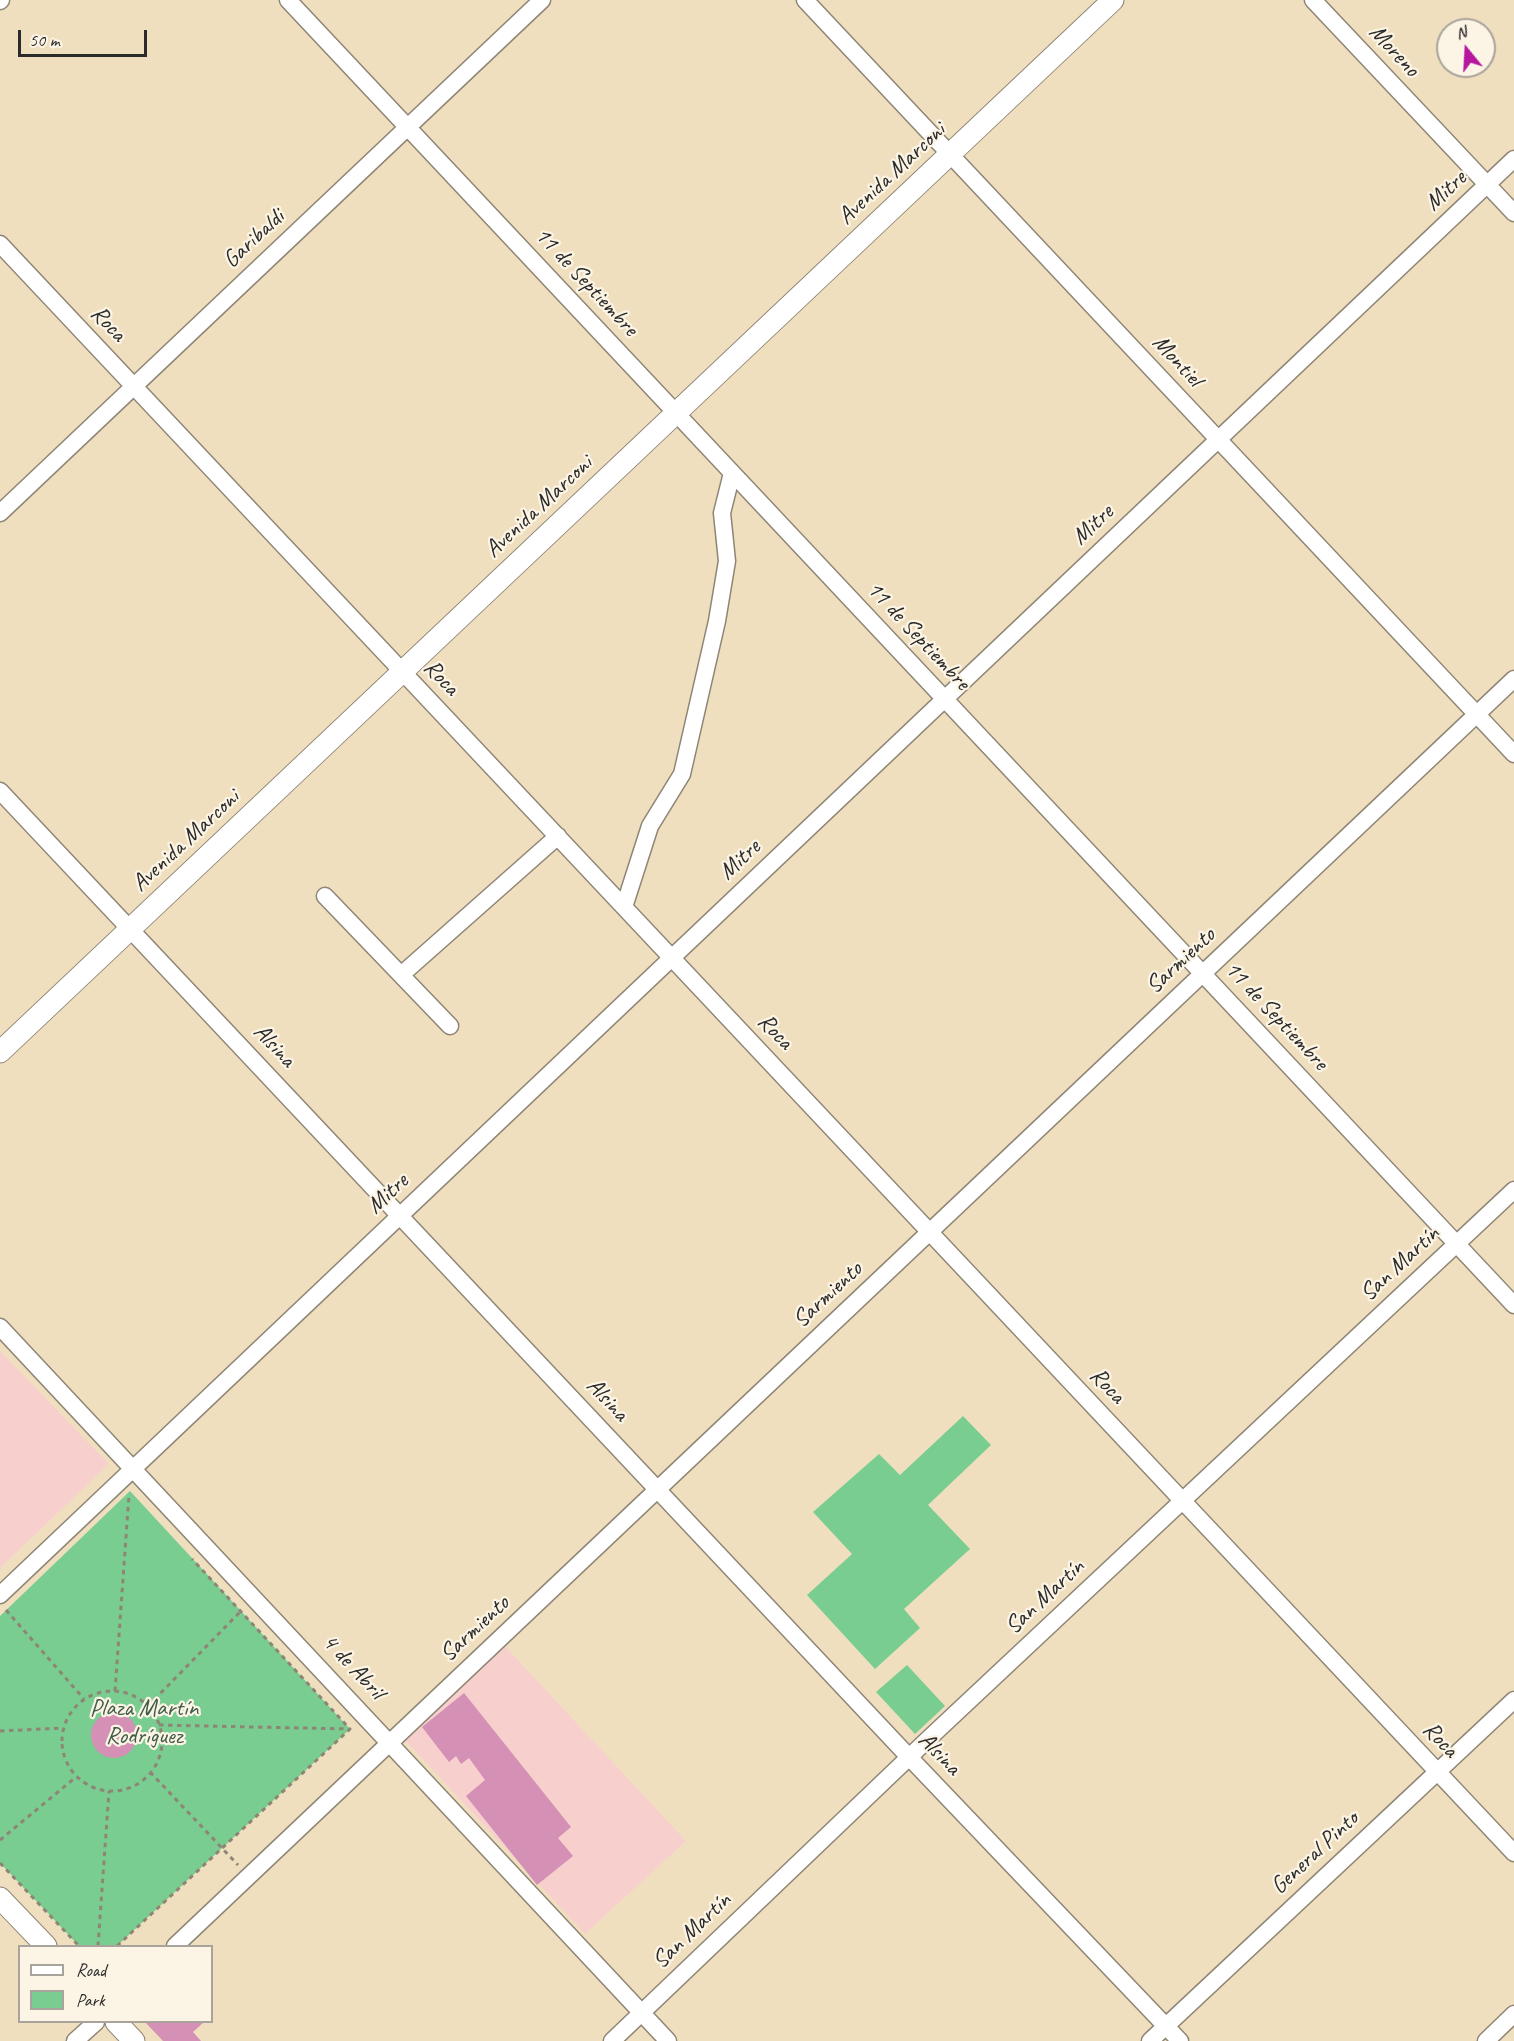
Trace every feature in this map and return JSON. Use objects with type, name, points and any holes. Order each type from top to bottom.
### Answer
[{"type":"main road","name":"Avenida Marconi","points":[[0,1052],[1113,0]]},
{"type":"main road","points":[[0,1898],[43,1945]]},
{"type":"main road","points":[[117,2023],[134,2041]]},
{"type":"street","name":"11 de Septiembre","points":[[288,0],[1514,1305]]},
{"type":"street","name":"Garibaldi","points":[[0,513],[542,0]]},
{"type":"street","name":"Montiel","points":[[805,0],[1514,754]]},
{"type":"street","name":"Moreno","points":[[1312,0],[1514,213]]},
{"type":"street","name":"Mitre","points":[[6,1603],[133,1469],[1514,159]]},
{"type":"street","name":"Roca","points":[[0,243],[1514,1853]]},
{"type":"street","points":[[624,907],[650,826],[682,774],[717,621],[727,561],[722,513],[732,473]]},
{"type":"street","name":"Sarmiento","points":[[177,1945],[1514,679]]},
{"type":"street","name":"Alsina","points":[[0,791],[909,1757],[1180,2041]]},
{"type":"street","points":[[401,975],[558,836]]},
{"type":"street","points":[[326,896],[450,1026]]},
{"type":"street","name":"San Martín","points":[[612,2041],[909,1757],[1514,1190]]},
{"type":"street","name":"4 de Abril","points":[[0,1328],[391,1742],[668,2041]]},
{"type":"street","name":"General Pinto","points":[[1150,2041],[1514,1700]]},
{"type":"street","points":[[1486,2041],[1514,2014]]},
{"type":"street","points":[[75,2041],[95,2023]]},
{"type":"path","points":[[121,1499],[130,1491]]},
{"type":"path","points":[[130,1491],[138,1500]]},
{"type":"path","points":[[116,1691],[130,1491]]},
{"type":"path","points":[[185,1552],[350,1729]]},
{"type":"path","points":[[0,1616],[6,1603],[84,1699]]},
{"type":"path","points":[[148,1706],[240,1612]]},
{"type":"path","points":[[116,1691],[139,1698],[148,1706],[159,1725],[162,1742],[159,1758],[139,1783],[124,1789],[109,1791],[97,1789],[76,1777],[66,1762],[62,1746],[63,1728],[67,1717],[84,1699],[99,1692],[116,1691]]},
{"type":"path","points":[[159,1725],[350,1729],[360,1732]]},
{"type":"path","points":[[0,1731],[63,1728]]},
{"type":"path","points":[[119,1945],[350,1729]]},
{"type":"path","points":[[150,1772],[249,1877]]},
{"type":"path","points":[[0,1840],[76,1777]]},
{"type":"path","points":[[98,1945],[109,1791]]},
{"type":"path","points":[[0,1863],[77,1945]]},
{"type":"shaded area","points":[[0,1351],[109,1464],[0,1568]]},
{"type":"shaded area","points":[[504,1645],[686,1841],[585,1934],[403,1738]]},
{"type":"green space","points":[[963,1416],[991,1445],[928,1505],[970,1549],[904,1609],[920,1628],[875,1669],[807,1595],[852,1554],[813,1512],[879,1454],[900,1475]]},
{"type":"green space","name":"Plaza Martín Rodríguez","points":[[130,1491],[350,1729],[118,1945],[78,1945],[0,1863],[0,1616]]},
{"type":"green space","points":[[907,1665],[945,1706],[915,1734],[876,1692]]},
{"type":"building","points":[[464,1693],[571,1827],[558,1838],[573,1856],[537,1885],[466,1796],[485,1780],[469,1758],[461,1764],[456,1756],[449,1762],[422,1727]]},
{"type":"building","points":[[114,1712],[130,1719],[137,1735],[130,1751],[114,1758],[98,1751],[91,1735],[98,1719]]},
{"type":"building","points":[[146,2023],[203,2023],[193,2032],[201,2041],[163,2041]]}]
